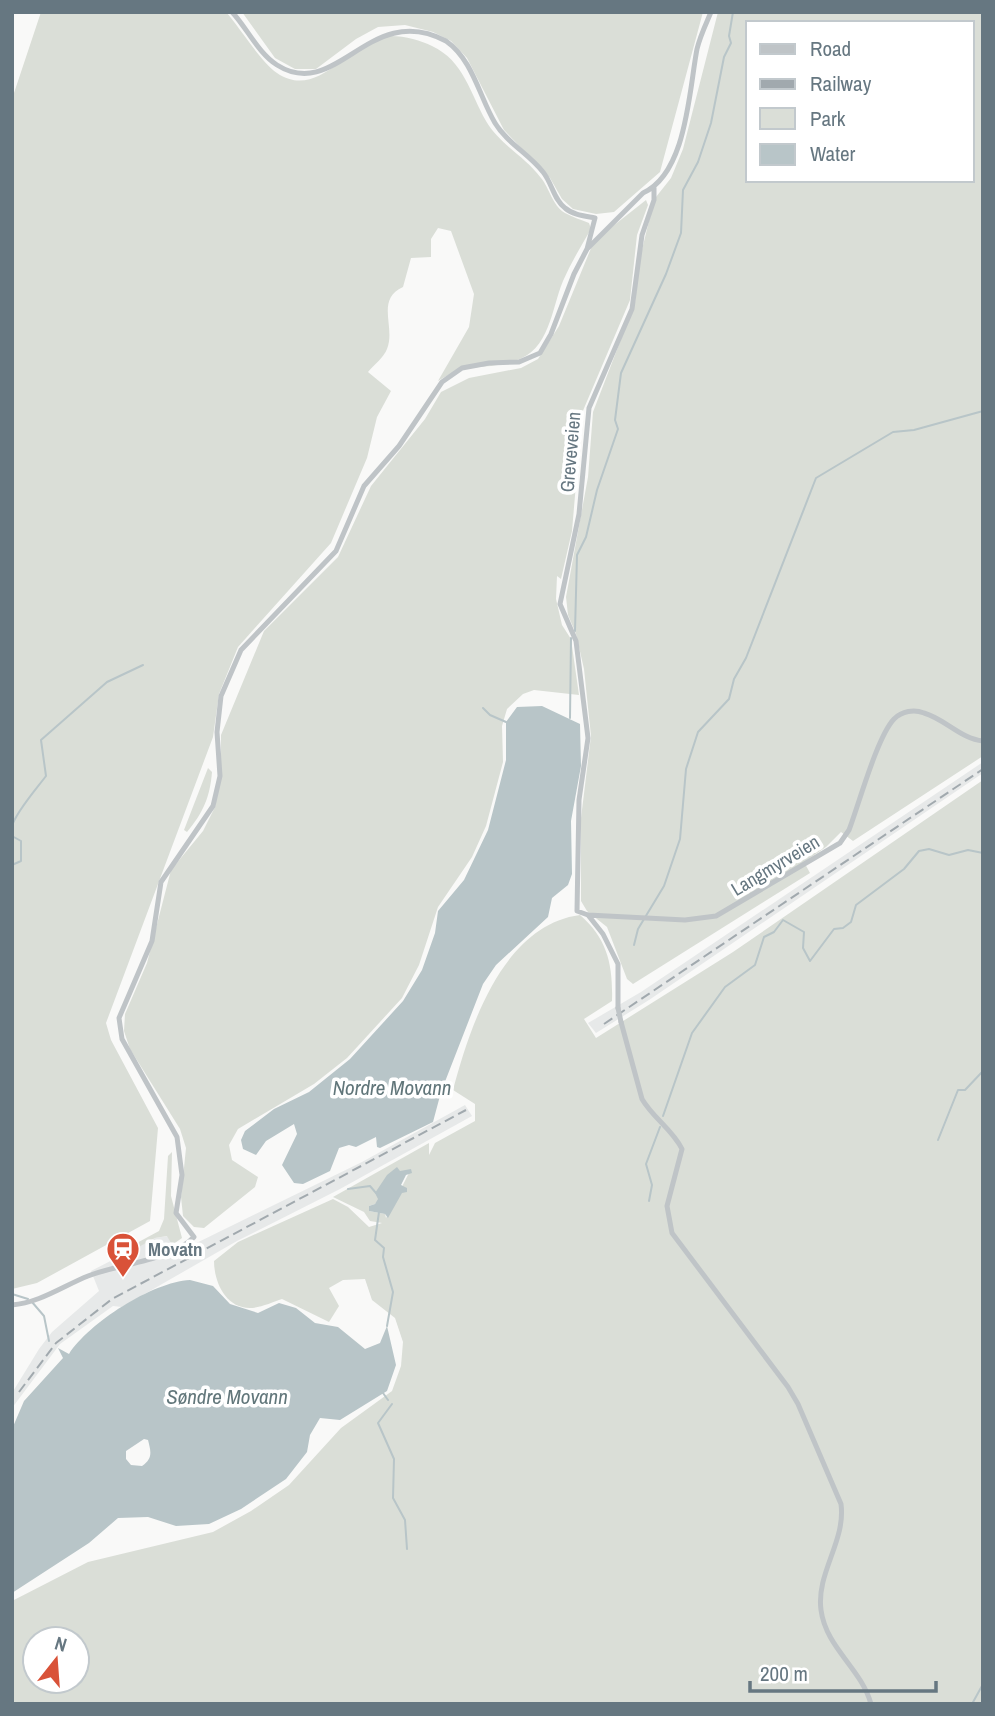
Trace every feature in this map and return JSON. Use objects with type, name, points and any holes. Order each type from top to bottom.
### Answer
[{"type":"street","points":[[12,1305],[31,1302],[93,1274],[172,1251],[194,1237],[176,1213],[181,1175],[177,1137],[122,1039],[118,1022],[152,941],[161,881],[213,806],[220,770],[217,732],[226,680],[248,642],[336,551],[364,485],[399,446],[442,382],[462,369],[489,363],[519,362],[540,353],[551,334],[570,283],[587,249],[595,218],[573,213],[561,204],[542,171],[499,130],[468,66],[448,42],[418,29],[389,30],[361,41],[329,67],[311,74],[297,73],[269,59],[232,12]]},
{"type":"street","name":"Greveveien","points":[[577,911],[579,800],[588,738],[576,641],[561,609],[561,599],[581,504],[589,408],[632,309],[642,235],[654,200],[654,188],[667,170],[682,131],[691,95],[698,47],[710,12]]},
{"type":"street","points":[[587,249],[643,193],[654,188]]},
{"type":"street","name":"Langmyrveien","points":[[577,911],[588,915],[685,920],[716,916],[748,900],[780,877],[830,851],[849,830],[884,736],[892,722],[905,712],[922,712],[968,737],[983,741]]},
{"type":"street","points":[[588,915],[604,934],[618,964],[618,1008],[642,1099],[648,1110],[670,1130],[682,1149],[682,1158],[667,1206],[672,1233],[788,1387],[841,1504],[840,1534],[821,1593],[821,1609],[829,1637],[867,1689],[872,1704]]},
{"type":"shaded area","points":[[983,762],[983,773],[649,1000],[596,1033],[588,1023],[641,992]]},
{"type":"shaded area","points":[[465,1105],[472,1116],[340,1189],[237,1241],[122,1307],[113,1306],[60,1344],[12,1408],[12,1393],[39,1349],[52,1332],[99,1291],[91,1271],[155,1238],[168,1236],[176,1253],[362,1162]]},
{"type":"green space","points":[[41,12],[226,12],[264,61],[277,73],[291,79],[317,77],[363,45],[381,37],[404,37],[426,43],[452,60],[465,79],[486,121],[505,144],[535,170],[557,206],[565,213],[589,223],[591,229],[566,274],[548,328],[536,348],[515,361],[459,371],[438,381],[469,327],[474,294],[451,231],[438,228],[431,239],[431,257],[411,258],[403,287],[390,299],[387,349],[368,372],[391,391],[377,417],[367,458],[331,543],[238,647],[219,694],[213,737],[106,1023],[111,1040],[158,1128],[150,1221],[37,1283],[12,1289],[12,99]]},
{"type":"green space","points":[[242,12],[703,12],[660,172],[614,212],[596,214],[573,209],[562,199],[550,178],[504,130],[467,58],[451,41],[433,32],[405,25],[378,27],[356,39],[316,69],[295,69],[275,58]]},
{"type":"green space","points":[[718,12],[983,12],[983,756],[853,841],[841,832],[826,847],[804,862],[810,873],[633,984],[627,979],[607,927],[587,911],[581,901],[581,818],[591,736],[584,669],[576,634],[568,615],[566,597],[588,477],[593,412],[635,303],[639,262],[656,197],[671,178],[683,149]]},
{"type":"green space","points":[[646,200],[648,205],[637,235],[630,300],[582,413],[572,531],[561,579],[557,576],[556,599],[562,625],[571,639],[579,695],[534,690],[523,694],[507,709],[502,726],[503,762],[486,826],[472,857],[438,907],[419,965],[402,998],[347,1058],[314,1084],[238,1129],[229,1145],[232,1160],[258,1177],[255,1187],[204,1228],[194,1227],[183,1216],[181,1197],[186,1148],[180,1129],[130,1049],[124,1031],[125,1014],[147,963],[171,870],[203,831],[215,807],[221,773],[221,735],[264,631],[338,557],[371,486],[425,419],[441,392],[469,378],[521,368],[538,359],[559,326],[594,241]]},
{"type":"green space","points":[[208,768],[212,772],[210,789],[201,811],[187,832],[184,830]]},
{"type":"green space","points":[[983,780],[983,1704],[12,1704],[12,1601],[88,1562],[213,1532],[251,1511],[289,1485],[341,1428],[392,1391],[401,1366],[403,1342],[395,1318],[372,1300],[365,1279],[343,1280],[329,1288],[339,1306],[329,1322],[282,1299],[254,1308],[241,1307],[223,1292],[216,1277],[214,1261],[238,1242],[333,1199],[348,1207],[369,1227],[382,1223],[370,1221],[364,1212],[333,1197],[429,1143],[429,1155],[435,1143],[475,1121],[475,1104],[453,1090],[480,1009],[510,958],[530,938],[553,923],[580,915],[603,944],[610,965],[612,1001],[584,1019],[596,1038],[733,952]],"holes":[[[411,1169],[386,1218],[385,1214],[369,1211],[369,1206],[375,1204]]]},
{"type":"green space","points":[[172,1152],[171,1196],[182,1238],[172,1245],[167,1236],[155,1238],[135,1249],[133,1245],[159,1231],[164,1219],[168,1156]]},
{"type":"water","name":"Nordre Movann","points":[[542,706],[580,724],[581,766],[571,821],[572,874],[568,885],[552,898],[548,917],[496,965],[483,984],[441,1092],[433,1122],[380,1148],[377,1147],[376,1137],[356,1147],[349,1145],[339,1148],[330,1171],[303,1184],[294,1183],[282,1165],[297,1134],[294,1124],[266,1141],[256,1155],[243,1149],[241,1140],[245,1131],[274,1109],[309,1092],[350,1059],[403,1001],[422,970],[435,933],[438,911],[464,880],[488,830],[506,760],[506,722],[517,707]]},
{"type":"water","points":[[397,1167],[400,1171],[411,1169],[412,1173],[406,1175],[401,1185],[407,1188],[407,1192],[402,1193],[388,1218],[385,1214],[369,1211],[369,1206],[375,1204],[378,1199],[375,1193],[387,1175]]},
{"type":"water","name":"Søndre Movann","points":[[190,1280],[213,1286],[230,1304],[258,1313],[279,1303],[296,1308],[315,1323],[338,1327],[365,1349],[380,1343],[387,1326],[396,1365],[387,1391],[340,1420],[320,1418],[310,1435],[307,1452],[286,1479],[241,1509],[209,1524],[176,1526],[148,1517],[118,1518],[89,1543],[12,1593],[12,1429],[24,1401],[63,1358],[58,1348],[69,1354],[78,1342],[106,1317],[140,1296],[175,1282]],"holes":[[[144,1439],[148,1440],[148,1460],[142,1466],[131,1465],[126,1459],[126,1451]]]},
{"type":"waterway","points":[[575,631],[577,555],[586,537],[597,490],[618,429],[615,420],[621,373],[666,274],[681,233],[683,190],[698,162],[711,123],[724,57],[731,43],[729,36],[733,12]]},
{"type":"waterway","points":[[634,945],[638,929],[664,886],[680,839],[686,769],[698,732],[729,699],[734,679],[746,658],[816,478],[893,432],[914,430],[983,411]]},
{"type":"waterway","points":[[570,718],[571,638]]},
{"type":"waterway","points":[[12,826],[22,807],[46,776],[41,740],[107,682],[143,665]]},
{"type":"waterway","points":[[483,708],[490,715],[506,722]]},
{"type":"waterway","points":[[12,836],[21,841],[21,861],[12,865]]},
{"type":"waterway","points":[[663,1116],[692,1033],[725,987],[755,965],[764,937],[774,932],[783,920],[804,932],[803,948],[810,961],[834,929],[843,928],[851,922],[856,905],[904,869],[919,851],[929,849],[949,855],[968,850],[983,853]]},
{"type":"waterway","points":[[938,1140],[958,1090],[965,1090],[983,1071]]},
{"type":"waterway","points":[[649,1201],[652,1185],[646,1164],[660,1127]]},
{"type":"waterway","points":[[348,1189],[370,1186],[376,1193]]},
{"type":"waterway","points":[[379,1212],[375,1240],[384,1248],[383,1257],[393,1292],[387,1326]]},
{"type":"waterway","points":[[12,1294],[28,1299]]},
{"type":"waterway","points":[[32,1302],[44,1316],[49,1341]]},
{"type":"waterway","points":[[383,1393],[388,1400]]},
{"type":"waterway","points":[[392,1404],[378,1423],[394,1459],[393,1498],[405,1520],[407,1549]]},
{"type":"waterway","points":[[972,1704],[983,1684]]},
{"type":"railway","points":[[604,1024],[983,769]]},
{"type":"railway","points":[[19,1392],[56,1343],[112,1299],[466,1110]]},
{"type":"place","name":"Movatn","points":[[123,1279]]}]
